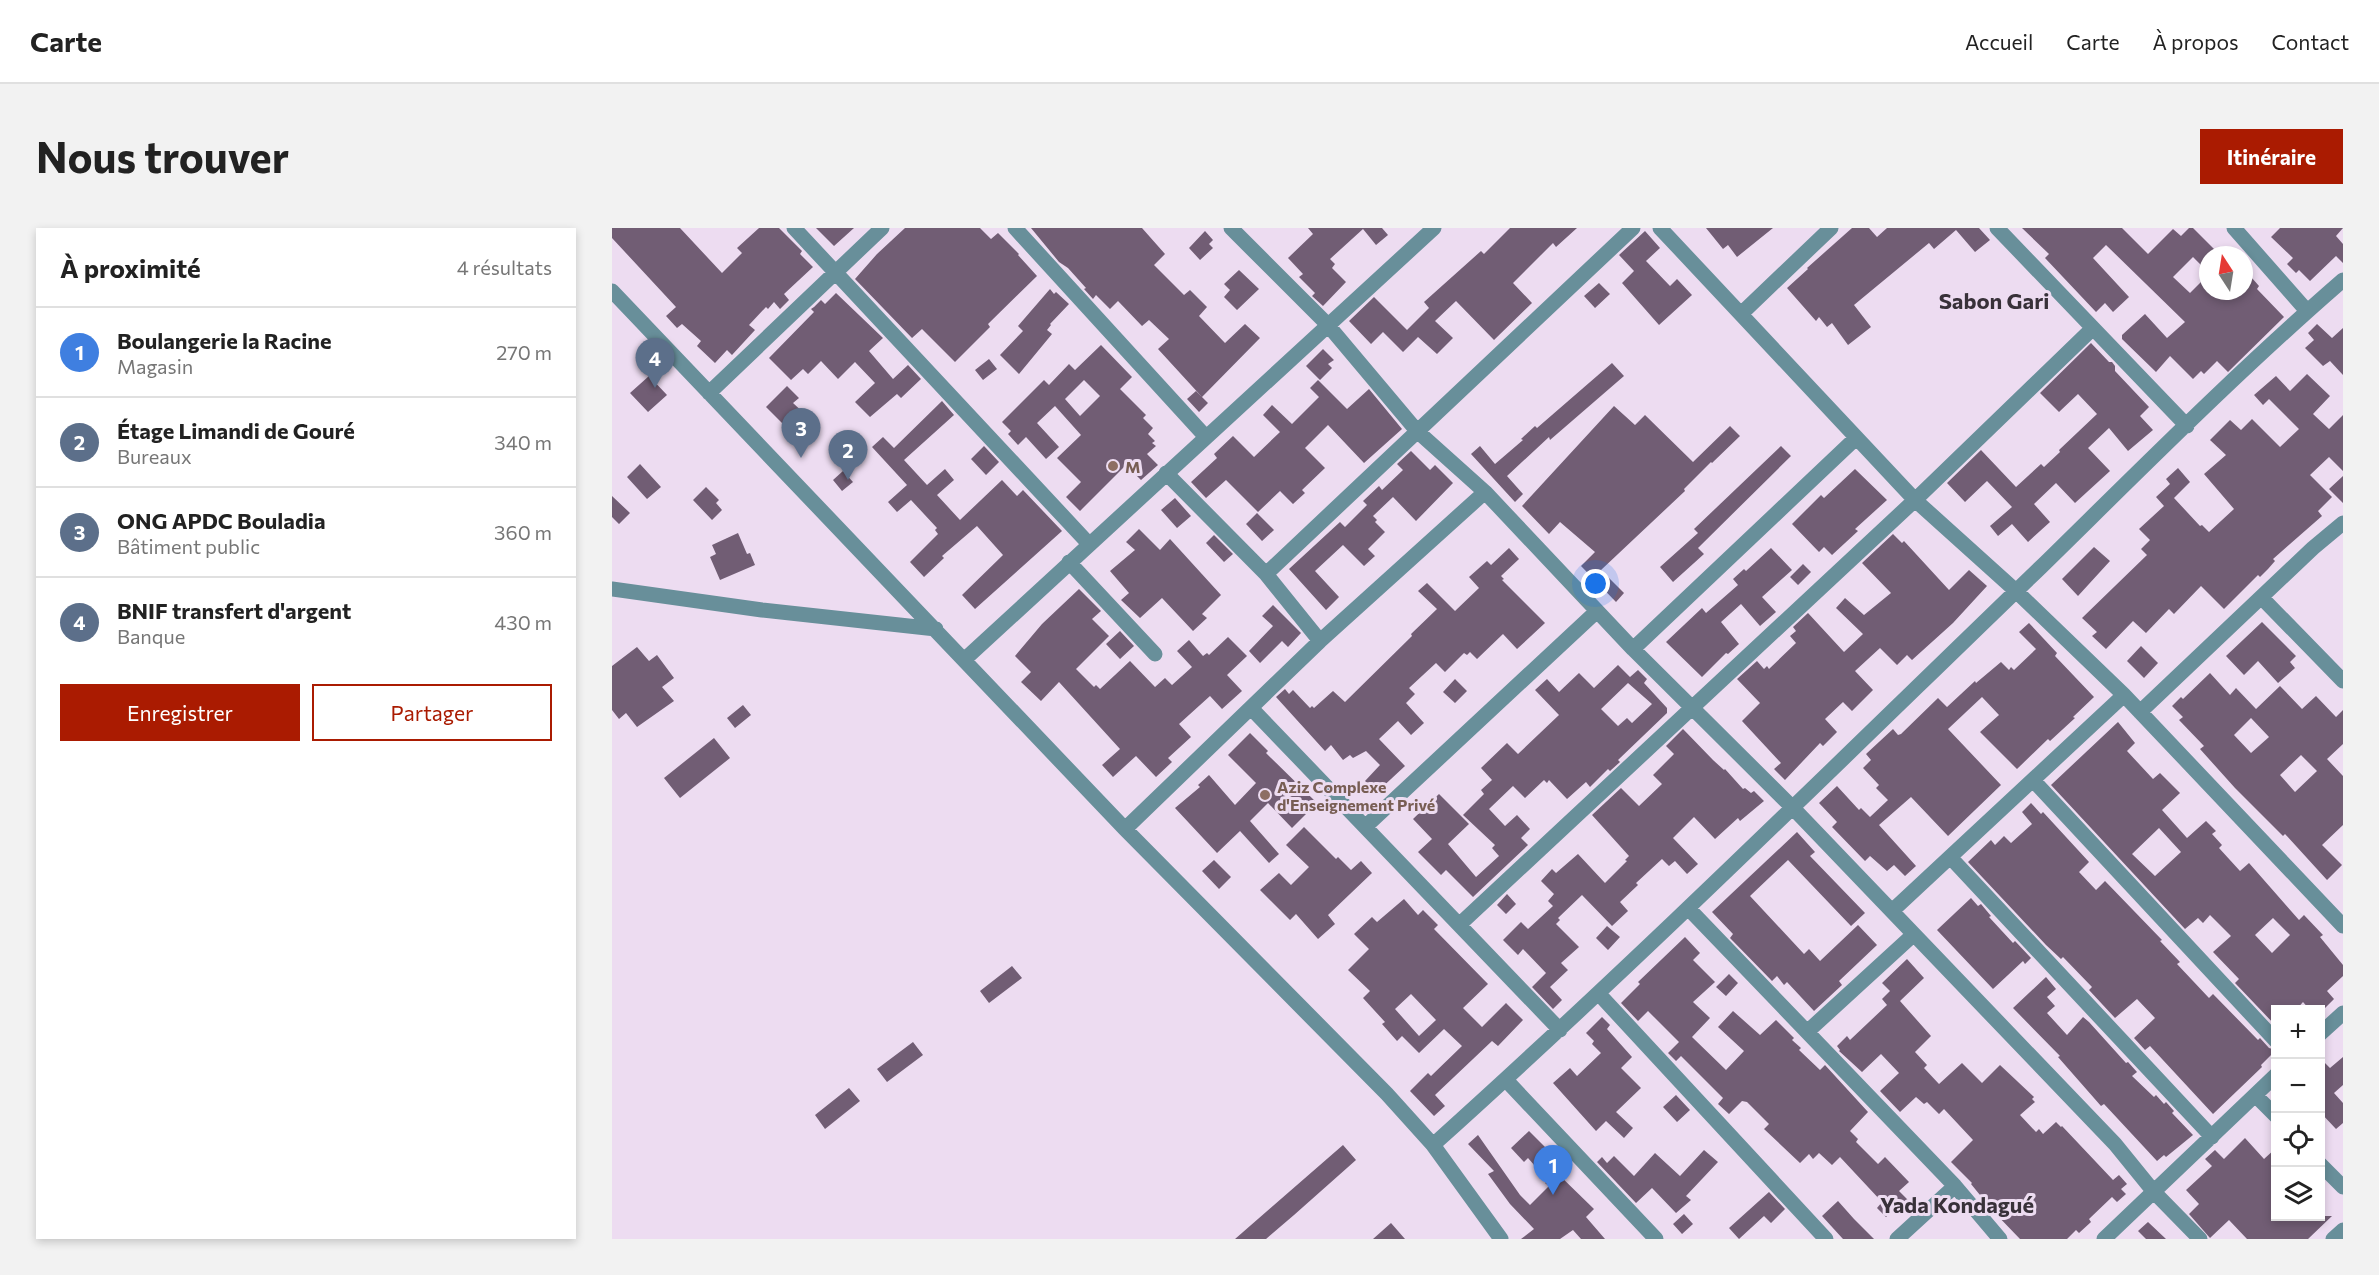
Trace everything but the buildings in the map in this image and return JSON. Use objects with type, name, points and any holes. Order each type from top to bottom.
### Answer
[{"type":"street","points":[[794,228],[1089,544]]},
{"type":"street","points":[[709,393],[882,228]]},
{"type":"street","points":[[1015,228],[1205,436]]},
{"type":"street","points":[[1231,228],[1327,324],[1417,431],[1485,492],[1633,649],[1792,807],[2115,1144],[2154,1192],[2200,1239]]},
{"type":"street","points":[[964,660],[1205,436],[1434,228]]},
{"type":"street","points":[[1266,574],[1633,228]]},
{"type":"street","points":[[1660,228],[1915,500],[2016,591],[2124,695],[2343,926]]},
{"type":"street","points":[[1741,314],[1831,228]]},
{"type":"street","points":[[1997,228],[2187,426]]},
{"type":"street","points":[[2234,228],[2307,311]]},
{"type":"street","points":[[1433,1145],[1599,994],[2187,426],[2307,311],[2343,280]]},
{"type":"street","points":[[612,291],[1125,829],[1334,1039],[1433,1145],[1501,1239]]},
{"type":"street","points":[[1459,925],[1915,500],[2092,329]]},
{"type":"street","points":[[1633,649],[1856,438]]},
{"type":"street","points":[[1166,473],[1266,574],[1320,641]]},
{"type":"street","points":[[1125,829],[1320,641],[1485,492]]},
{"type":"street","points":[[2140,712],[2313,548],[2343,523]]},
{"type":"street","points":[[1069,562],[1155,654]]},
{"type":"street","points":[[612,589],[762,610],[936,629]]},
{"type":"street","points":[[2261,597],[2343,681]]},
{"type":"street","points":[[1365,827],[1597,611]]},
{"type":"street","points":[[1892,911],[2124,695]]},
{"type":"street","points":[[1251,708],[1560,1030]]},
{"type":"street","points":[[2032,780],[2271,1036]]},
{"type":"street","points":[[1951,858],[2211,1137]]},
{"type":"street","points":[[1688,908],[1955,1186],[2000,1239]]},
{"type":"street","points":[[1807,1032],[1913,935]]},
{"type":"street","points":[[1599,994],[1826,1239]]},
{"type":"street","points":[[2325,1029],[2343,1013]]},
{"type":"street","points":[[1506,1080],[1656,1239]]},
{"type":"street","points":[[2104,1239],[2271,1081]]},
{"type":"street","points":[[2255,1095],[2273,1113]]},
{"type":"street","points":[[2323,1167],[2343,1187]]},
{"type":"street","points":[[1897,1239],[1955,1186]]},
{"type":"street","points":[[2333,1239],[2343,1230]]},
{"type":"place","name":"BNIF transfert d'argent","points":[[655,388]]},
{"type":"place","name":"ONG APDC Bouladia","points":[[801,458]]},
{"type":"place","name":"M","points":[[1113,466]]},
{"type":"place","name":"Étage Limandi de Gouré","points":[[848,480]]},
{"type":"place","name":"Aziz Complexe d'Enseignement Privé","points":[[1265,795]]},
{"type":"place","name":"Boulangerie la Racine","points":[[1553,1195]]},
{"type":"district","name":"Sabon Gari","points":[[1994,300]]},
{"type":"district","name":"Yada Kondagué","points":[[1957,1204]]}]
